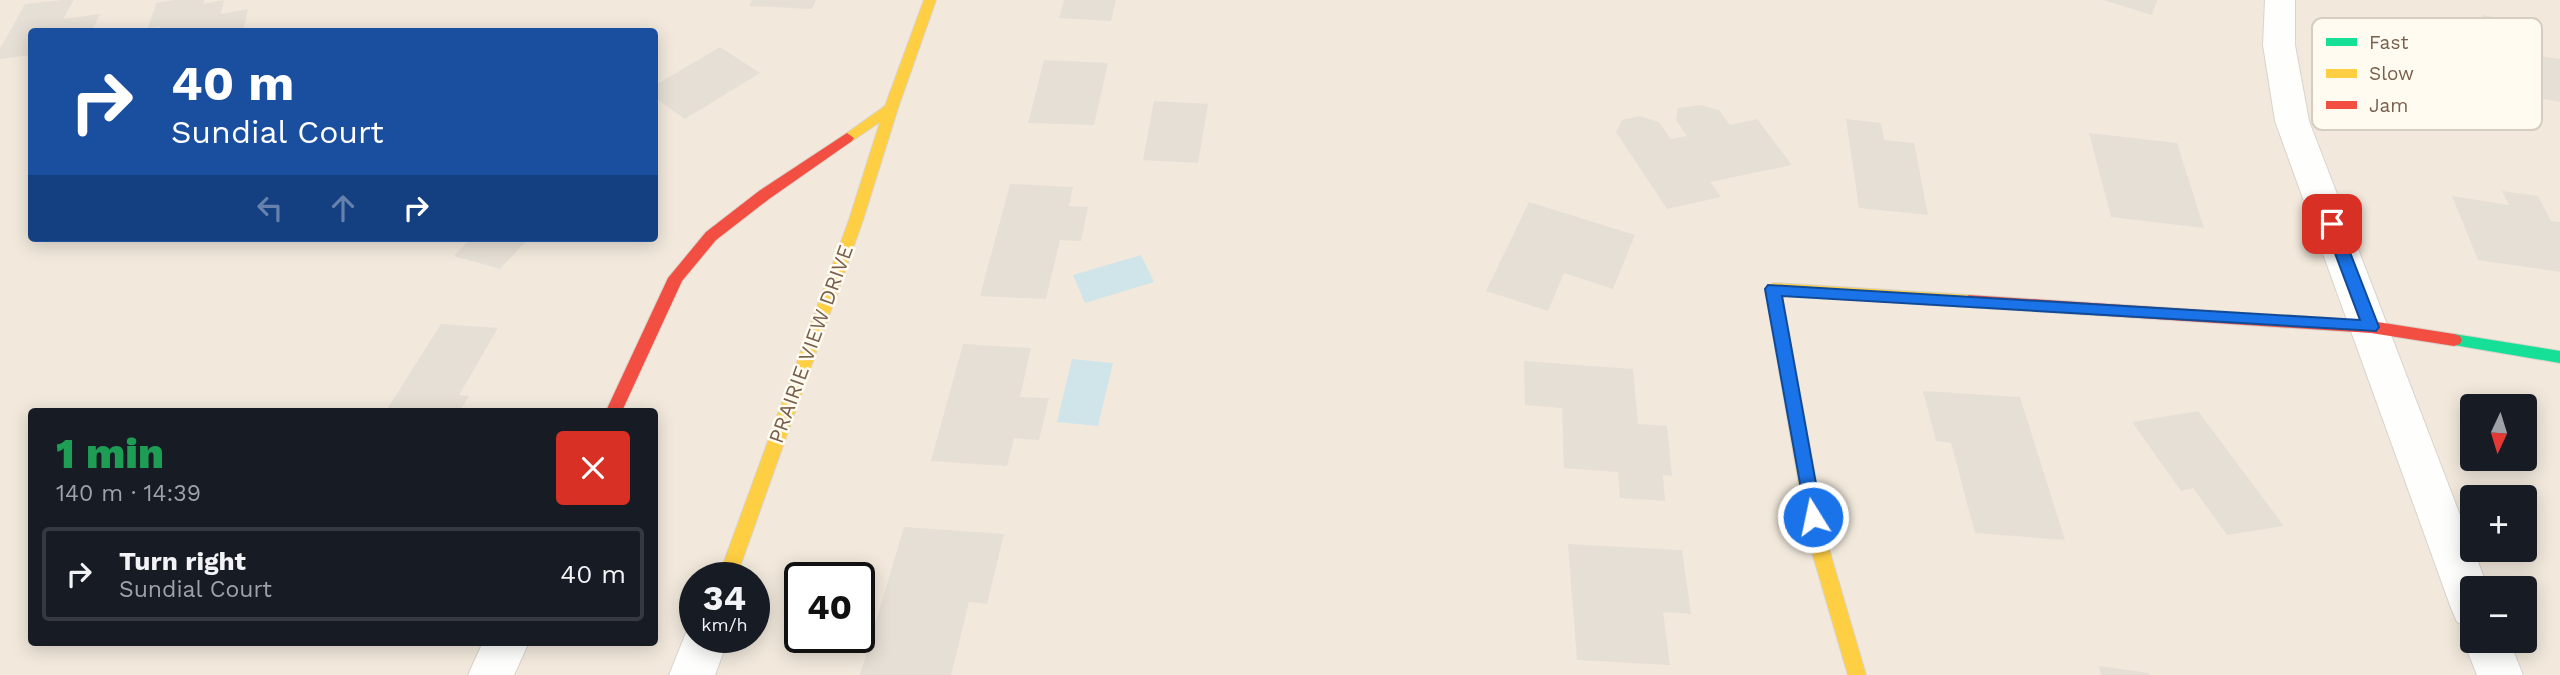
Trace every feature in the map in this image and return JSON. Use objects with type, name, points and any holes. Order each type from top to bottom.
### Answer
[{"type":"street","name":"PRAIRIE VIEW DRIVE","points":[[733,562],[856,220],[891,108],[930,0]]},
{"type":"street","points":[[2280,0],[2277,17],[2281,68],[2292,121],[2371,327],[2461,576]]},
{"type":"street","points":[[615,408],[676,278],[711,236],[764,195],[891,108]]},
{"type":"street","points":[[1857,675],[1818,542],[1773,289],[2371,327],[2560,357]]},
{"type":"street","points":[[491,675],[504,646]]},
{"type":"street","points":[[692,675],[700,653]]},
{"type":"street","points":[[2492,653],[2501,675]]},
{"type":"shaded area","points":[[0,0],[2560,0],[2560,675],[0,675]]},
{"type":"shaded area","points":[[1141,255],[1154,282],[1085,303],[1073,275]]},
{"type":"shaded area","points":[[1072,359],[1113,363],[1098,426],[1057,422]]},
{"type":"building","points":[[74,0],[63,19],[100,14],[93,28],[28,28],[28,56],[0,59],[0,49],[25,4]]},
{"type":"building","points":[[204,0],[203,4],[224,0],[221,14],[248,9],[244,28],[148,28],[156,3]]},
{"type":"building","points":[[752,0],[816,0],[812,9],[749,6]]},
{"type":"building","points":[[1064,0],[1116,0],[1111,21],[1059,18]]},
{"type":"building","points":[[2103,0],[2157,0],[2152,15]]},
{"type":"building","points":[[720,47],[760,73],[685,119],[658,100],[658,84]]},
{"type":"building","points":[[2542,56],[2560,59],[2560,102],[2542,99]]},
{"type":"building","points":[[1044,60],[1108,63],[1094,125],[1028,123]]},
{"type":"building","points":[[1154,101],[1208,104],[1198,163],[1143,160]]},
{"type":"building","points":[[1701,105],[1719,110],[1730,125],[1757,119],[1792,165],[1710,182],[1721,197],[1667,209],[1616,132],[1622,120],[1640,116],[1659,122],[1671,139],[1687,136],[1676,120],[1678,108]]},
{"type":"building","points":[[1846,119],[1881,123],[1884,140],[1914,143],[1928,215],[1859,208]]},
{"type":"building","points":[[2089,133],[2177,143],[2204,228],[2111,217]]},
{"type":"building","points":[[1010,184],[1073,187],[1069,206],[1088,207],[1081,241],[1060,240],[1046,299],[980,296]]},
{"type":"building","points":[[2502,191],[2538,196],[2551,221],[2560,222],[2560,272],[2478,260],[2452,196],[2509,205]]},
{"type":"building","points":[[1529,202],[1635,235],[1613,289],[1564,273],[1548,311],[1486,291]]},
{"type":"building","points":[[467,242],[525,242],[500,269],[454,256]]},
{"type":"building","points":[[441,324],[498,328],[459,395],[469,396],[462,408],[388,408]]},
{"type":"building","points":[[963,344],[1031,348],[1020,397],[1049,398],[1039,440],[1014,438],[1007,466],[931,461]]},
{"type":"building","points":[[1524,361],[1633,369],[1638,424],[1667,426],[1672,476],[1663,475],[1665,501],[1620,498],[1618,472],[1564,468],[1562,408],[1525,405]]},
{"type":"building","points":[[1923,391],[2020,397],[2065,540],[1975,533],[1951,443],[1936,441]]},
{"type":"building","points":[[2198,411],[2284,526],[2227,535],[2193,488],[2181,491],[2132,422]]},
{"type":"building","points":[[904,527],[1004,534],[987,604],[969,602],[951,675],[860,675],[867,653],[875,653],[875,625]]},
{"type":"building","points":[[1568,544],[1682,550],[1691,614],[1663,612],[1670,665],[1577,660]]},
{"type":"building","points":[[2099,666],[2149,673],[2149,675],[2101,675]]},
{"type":"traffic: fast","points":[[2454,340],[2560,357]]},
{"type":"traffic: slow","points":[[847,138],[891,108],[930,0]]},
{"type":"traffic: slow","points":[[733,562],[856,220],[891,108]]},
{"type":"traffic: slow","points":[[1857,675],[1818,542],[1773,289],[1969,301]]},
{"type":"traffic: jam","points":[[615,408],[676,278],[711,236],[764,195],[847,138]]},
{"type":"traffic: jam","points":[[1969,301],[2371,327],[2454,340]]},
{"type":"route","points":[[1813,517],[1773,289],[2371,327],[2332,224]]}]
